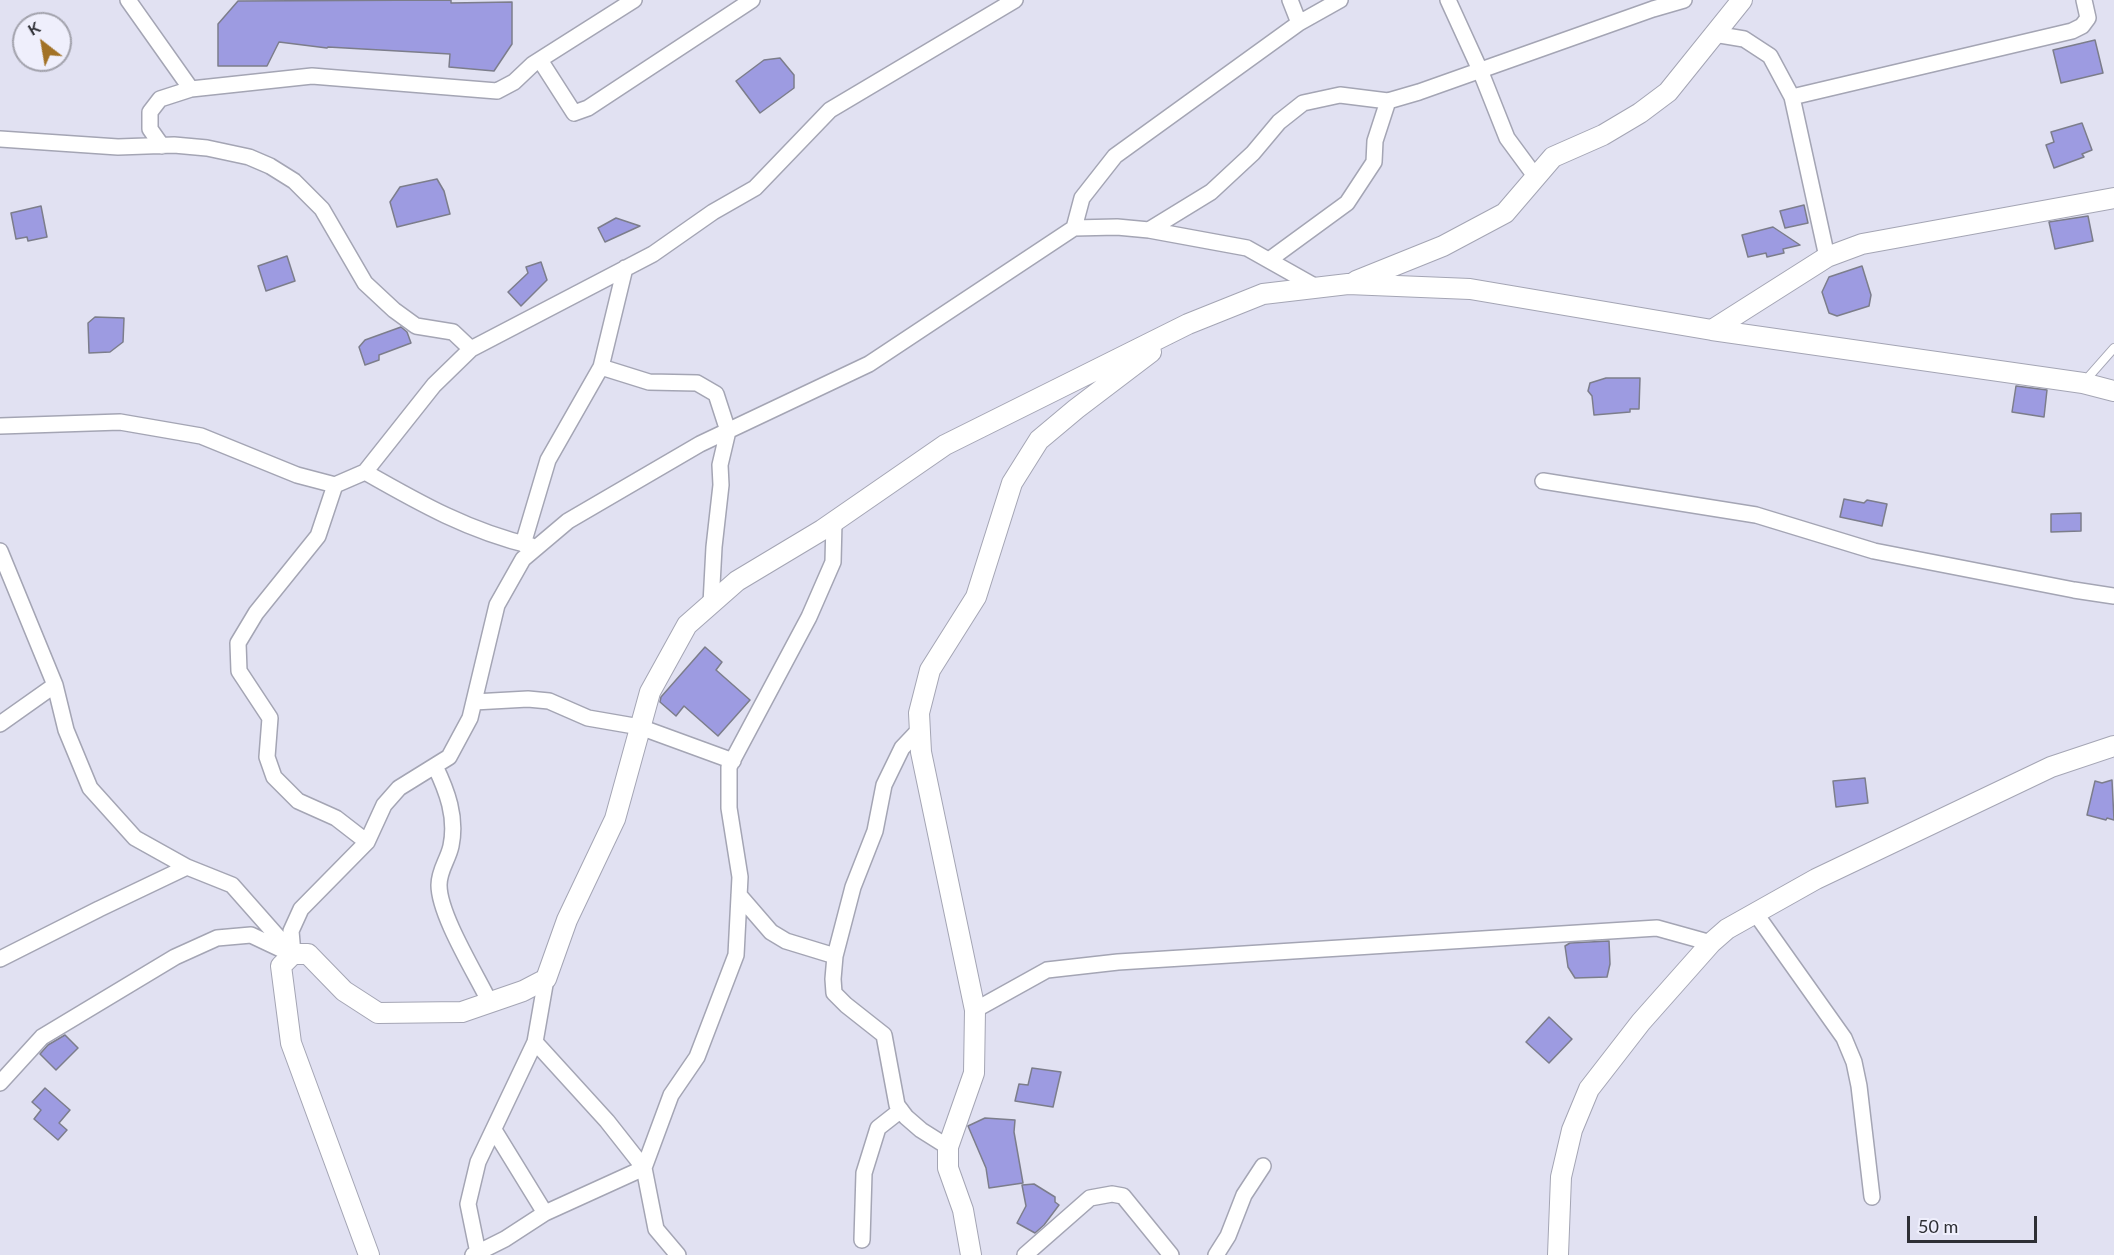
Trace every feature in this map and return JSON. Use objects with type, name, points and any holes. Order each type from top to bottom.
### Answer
[{"type":"street","points":[[128,0],[191,89]]},
{"type":"street","points":[[162,146],[150,129],[150,112],[160,99],[191,89],[312,76],[497,92],[514,82],[540,60],[634,0]]},
{"type":"street","points":[[540,60],[573,113],[588,108],[753,0]]},
{"type":"street","points":[[0,426],[120,422],[201,436],[297,475],[335,485],[365,472],[434,385],[471,349],[653,254],[713,212],[755,188],[830,110],[1015,0]]},
{"type":"street","points":[[1290,0],[1299,23]]},
{"type":"street","points":[[1074,228],[1082,198],[1115,156],[1299,23],[1340,0]]},
{"type":"street","points":[[1448,0],[1508,138],[1535,176]]},
{"type":"street","points":[[1149,230],[1211,192],[1253,153],[1279,122],[1303,103],[1340,95],[1388,101],[1684,0]]},
{"type":"street","points":[[1348,284],[1443,246],[1505,213],[1553,157],[1603,135],[1640,113],[1668,92],[1742,0]]},
{"type":"street","points":[[1792,98],[2072,31],[2082,26],[2088,18],[2084,0]]},
{"type":"street","points":[[1714,34],[1744,39],[1770,56],[1792,98],[1827,257]]},
{"type":"street","points":[[1269,260],[1347,203],[1374,162],[1375,141],[1388,101]]},
{"type":"street","points":[[0,140],[118,147],[207,148],[249,157],[270,166],[294,181],[322,209],[365,283],[394,310],[416,326],[453,332],[471,349]]},
{"type":"street","points":[[1712,330],[1827,257],[1862,244],[2114,198]]},
{"type":"street","points":[[365,472],[432,510],[494,536],[530,545],[700,444],[869,364],[1074,228],[1117,227],[1149,230],[1247,248],[1318,288]]},
{"type":"street","points":[[369,1255],[291,1043],[281,966],[293,954],[291,931],[301,909],[367,842],[384,806],[399,788],[449,757],[470,718],[497,605],[530,545],[548,460],[601,367],[625,268]]},
{"type":"street","points":[[834,522],[833,562],[809,617],[729,767],[729,808],[740,877],[736,955],[697,1057],[671,1095],[644,1168],[545,1213],[505,1239],[475,1254],[468,1203],[478,1162],[535,1042],[546,979],[567,920],[615,819],[650,692],[687,625],[737,581],[834,522],[945,445],[1188,324],[1263,294],[1348,284],[1470,289],[1712,330],[2083,383],[2114,391]]},
{"type":"street","points":[[971,1255],[963,1210],[948,1168],[948,1147],[974,1073],[975,1010],[921,752],[919,713],[930,670],[976,597],[1012,483],[1039,440],[1188,324]]},
{"type":"street","points":[[601,367],[649,382],[697,383],[716,394],[728,431],[720,465],[722,485],[714,547],[711,604]]},
{"type":"street","points":[[1543,481],[1756,515],[1874,551],[2114,596]]},
{"type":"street","points":[[335,485],[318,536],[256,613],[238,643],[239,671],[270,718],[267,757],[274,777],[298,801],[336,818],[367,842]]},
{"type":"street","points":[[0,551],[55,685],[66,730],[90,788],[135,838],[187,867],[232,885],[293,954]]},
{"type":"street","points":[[0,723],[55,685]]},
{"type":"street","points":[[474,702],[528,699],[549,701],[588,718],[640,727],[733,761]]},
{"type":"street","points":[[920,729],[902,748],[884,785],[875,831],[853,887],[835,956],[833,979],[834,993],[884,1035],[897,1105],[906,1117],[921,1130],[948,1147]]},
{"type":"street","points":[[1558,1255],[1561,1177],[1572,1130],[1589,1089],[1641,1022],[1711,943],[1727,929],[1816,879],[2051,766],[2114,746]]},
{"type":"street","points":[[435,766],[446,789],[453,818],[451,847],[441,869],[439,884],[441,901],[490,1003]]},
{"type":"street","points":[[0,959],[187,867]]},
{"type":"street","points":[[739,895],[771,932],[786,941],[835,956]]},
{"type":"street","points":[[1756,914],[1844,1038],[1854,1062],[1872,1197]]},
{"type":"street","points":[[975,1010],[1047,970],[1118,962],[1657,928],[1711,943]]},
{"type":"street","points":[[0,1083],[42,1037],[175,957],[217,938],[251,935],[293,954],[308,954],[344,991],[378,1013],[462,1012],[523,992],[546,979]]},
{"type":"street","points":[[535,1042],[607,1121],[644,1168],[656,1229],[678,1255]]},
{"type":"street","points":[[862,1240],[864,1173],[878,1128],[901,1110]]},
{"type":"street","points":[[494,1130],[545,1213]]},
{"type":"street","points":[[1216,1255],[1228,1236],[1244,1195],[1263,1166]]},
{"type":"street","points":[[1024,1255],[1090,1198],[1112,1194],[1123,1196],[1171,1255]]},
{"type":"lane","points":[[2083,383],[2114,348]]},
{"type":"building","points":[[451,0],[451,3],[512,2],[512,44],[494,71],[449,67],[450,54],[327,48],[279,42],[267,66],[218,66],[218,24],[238,1]]},
{"type":"building","points":[[2095,40],[2103,73],[2061,83],[2053,50]]},
{"type":"building","points":[[780,58],[794,75],[794,88],[760,113],[736,81],[764,60]]},
{"type":"building","points":[[2082,123],[2092,150],[2082,154],[2084,157],[2054,168],[2046,145],[2054,142],[2051,132]]},
{"type":"building","points":[[437,179],[444,191],[450,214],[397,227],[390,202],[400,187]]},
{"type":"building","points":[[1804,205],[1808,223],[1785,228],[1780,211]]},
{"type":"building","points":[[41,206],[47,237],[28,241],[27,237],[16,239],[11,213]]},
{"type":"building","points":[[2088,216],[2093,241],[2055,249],[2049,222]]},
{"type":"building","points":[[616,218],[640,226],[605,242],[598,228]]},
{"type":"building","points":[[1773,227],[1800,245],[1783,249],[1784,253],[1767,257],[1766,253],[1748,257],[1742,235]]},
{"type":"building","points":[[287,256],[295,281],[266,291],[258,266]]},
{"type":"building","points":[[541,262],[547,280],[521,306],[508,292],[528,273],[526,267]]},
{"type":"building","points":[[1862,266],[1871,295],[1869,306],[1837,316],[1829,313],[1822,292],[1829,277]]},
{"type":"building","points":[[95,317],[124,318],[123,342],[110,352],[89,353],[88,323]]},
{"type":"building","points":[[401,327],[407,332],[411,343],[379,355],[379,360],[365,365],[359,347],[365,340]]},
{"type":"building","points":[[1606,378],[1640,378],[1639,409],[1594,415],[1592,396],[1588,391],[1590,383]]},
{"type":"building","points":[[2016,386],[2047,390],[2044,417],[2012,412]]},
{"type":"building","points":[[1844,499],[1887,504],[1882,526],[1840,517]]},
{"type":"building","points":[[2081,513],[2081,531],[2051,532],[2051,514]]},
{"type":"building","points":[[705,647],[722,662],[716,670],[750,700],[718,736],[684,706],[676,716],[660,702],[661,697]]},
{"type":"building","points":[[1865,778],[1868,803],[1836,807],[1833,781]]},
{"type":"building","points":[[2112,780],[2114,820],[2087,815],[2095,781],[2102,783]]},
{"type":"building","points":[[1609,941],[1610,964],[1607,977],[1575,978],[1568,967],[1565,946],[1570,943]]},
{"type":"building","points":[[1549,1017],[1572,1039],[1549,1063],[1526,1042]]},
{"type":"building","points":[[65,1035],[78,1048],[56,1070],[40,1054],[48,1045]]},
{"type":"building","points":[[1032,1068],[1061,1072],[1053,1107],[1015,1101],[1019,1084],[1028,1085]]},
{"type":"building","points":[[45,1088],[70,1110],[59,1123],[67,1130],[58,1140],[34,1119],[41,1110],[32,1102]]},
{"type":"building","points":[[985,1118],[1015,1120],[1014,1132],[1023,1183],[989,1188],[986,1168],[968,1126]]},
{"type":"building","points":[[1034,1184],[1055,1197],[1055,1202],[1059,1205],[1035,1233],[1017,1223],[1026,1206],[1022,1185]]}]
